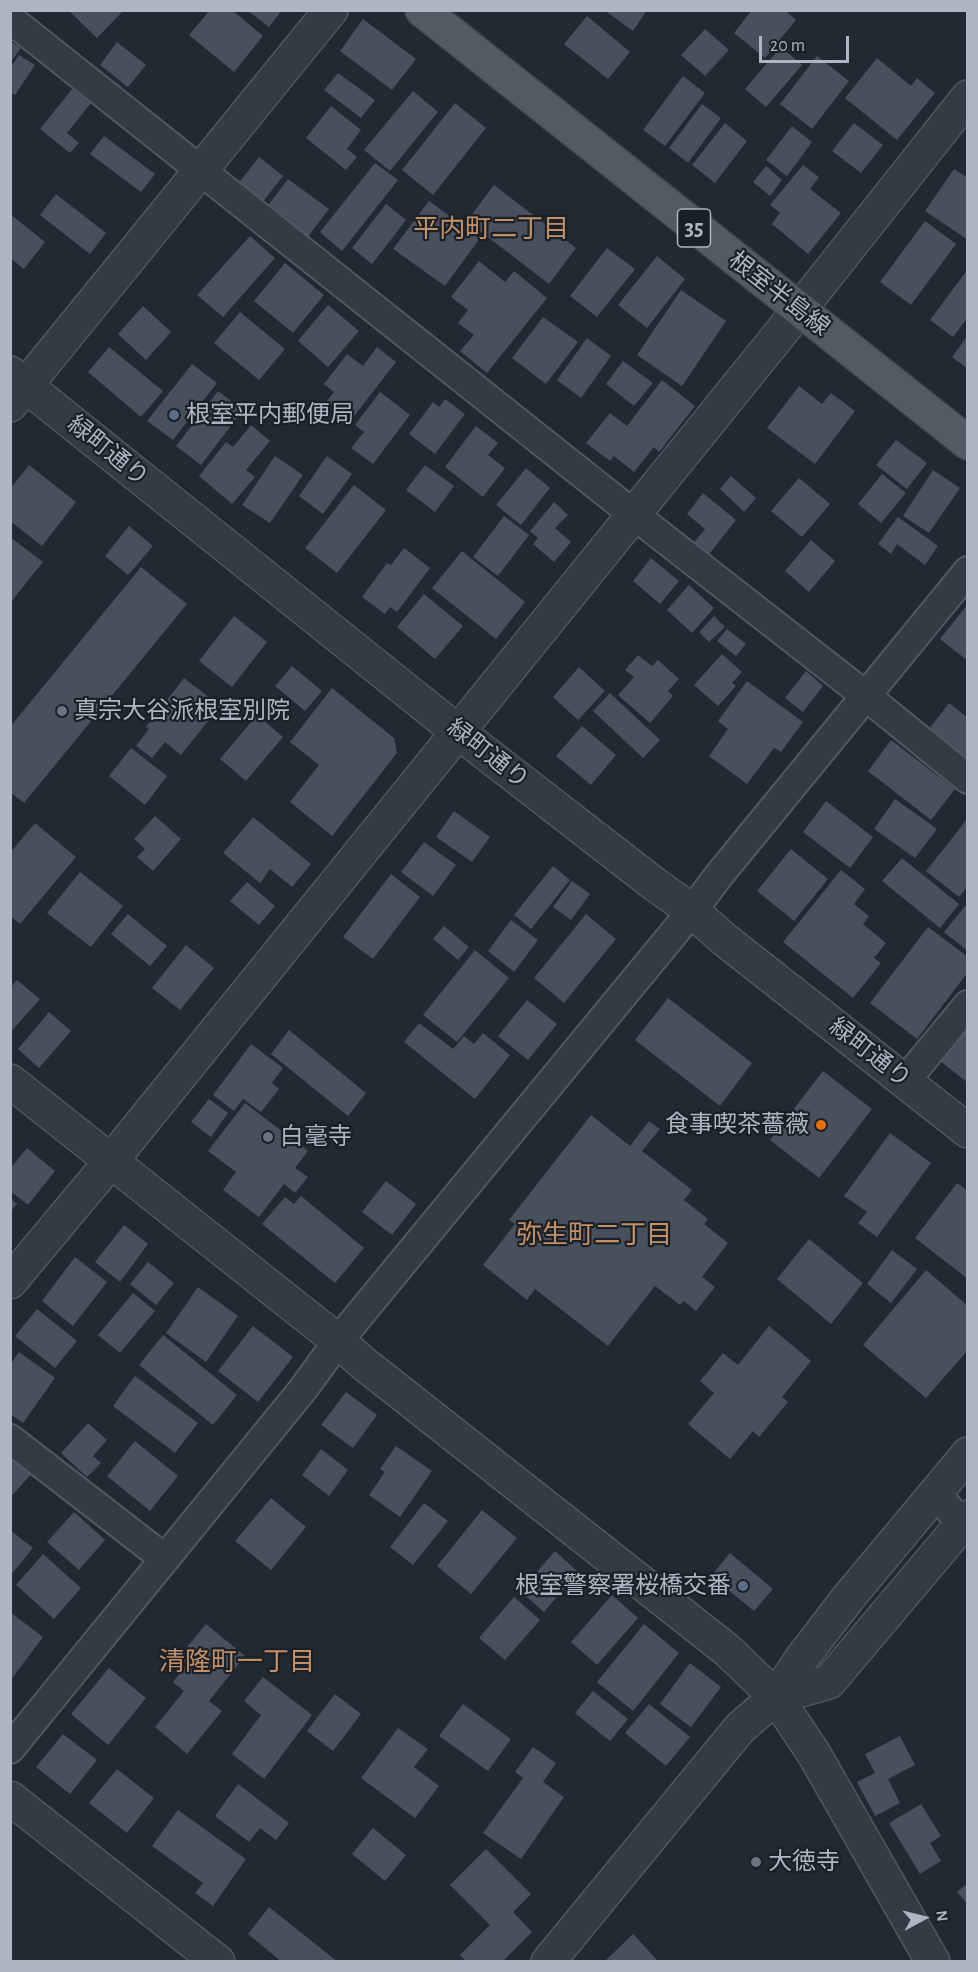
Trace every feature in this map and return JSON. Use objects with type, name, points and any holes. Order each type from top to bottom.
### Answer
[{"type":"main road","name":"根室半島線","points":[[422,10],[968,444]]},
{"type":"street","points":[[16,388],[331,10]]},
{"type":"street","points":[[10,19],[968,779]]},
{"type":"street","points":[[10,1282],[111,1161],[800,309],[968,97]]},
{"type":"street","name":"緑町通り","points":[[16,388],[692,911],[968,1131]]},
{"type":"street","points":[[10,1749],[304,1388],[338,1341],[968,571]]},
{"type":"street","points":[[905,1081],[968,1005]]},
{"type":"street","points":[[10,1081],[338,1341],[372,1371],[727,1650],[776,1697],[814,1754],[933,1962]]},
{"type":"street","points":[[10,1438],[165,1559]]},
{"type":"street","points":[[548,1962],[740,1728],[776,1697],[802,1658],[968,1454]]},
{"type":"street","points":[[776,1697],[829,1682],[966,1524],[936,1493]]},
{"type":"street","points":[[10,1797],[218,1962]]},
{"type":"building","points":[[68,10],[124,10],[97,38]]},
{"type":"building","points":[[210,10],[232,10],[263,36],[234,72],[189,35]]},
{"type":"building","points":[[247,10],[282,10],[269,27]]},
{"type":"building","points":[[604,10],[647,10],[633,31]]},
{"type":"building","points":[[752,10],[785,10],[796,20],[765,58],[734,33]]},
{"type":"building","points":[[587,16],[630,52],[608,79],[564,44]]},
{"type":"building","points":[[363,19],[416,59],[392,90],[340,51]]},
{"type":"building","points":[[705,29],[729,50],[705,76],[681,55]]},
{"type":"building","points":[[10,41],[21,48],[10,63]]},
{"type":"building","points":[[117,42],[146,65],[128,87],[100,65]]},
{"type":"building","points":[[781,47],[802,65],[766,107],[745,89]]},
{"type":"building","points":[[19,55],[35,65],[15,95],[10,92],[10,68]]},
{"type":"building","points":[[817,56],[849,81],[812,129],[780,104]]},
{"type":"building","points":[[877,58],[911,86],[917,78],[935,93],[897,140],[845,98]]},
{"type":"building","points":[[338,73],[375,100],[361,118],[324,90]]},
{"type":"building","points":[[683,76],[705,93],[665,146],[643,130]]},
{"type":"building","points":[[72,89],[91,103],[67,133],[79,143],[70,153],[40,129]]},
{"type":"building","points":[[413,91],[438,112],[390,171],[364,150]]},
{"type":"building","points":[[455,103],[486,128],[433,195],[402,170]]},
{"type":"building","points":[[702,104],[721,118],[688,163],[669,148]]},
{"type":"building","points":[[331,106],[361,130],[347,149],[357,157],[346,170],[306,138]]},
{"type":"building","points":[[725,123],[747,141],[715,183],[692,165]]},
{"type":"building","points":[[854,123],[883,145],[861,173],[832,151]]},
{"type":"building","points":[[792,126],[812,142],[787,176],[766,160]]},
{"type":"building","points":[[104,136],[155,174],[141,192],[90,154]]},
{"type":"building","points":[[259,157],[283,176],[261,204],[237,185]]},
{"type":"building","points":[[375,163],[398,180],[342,251],[320,232]]},
{"type":"building","points":[[803,165],[819,177],[810,189],[841,213],[808,254],[772,224],[780,213],[770,205]]},
{"type":"building","points":[[766,166],[782,180],[770,196],[753,182]]},
{"type":"building","points":[[954,169],[968,178],[968,240],[925,211]]},
{"type":"building","points":[[288,179],[329,209],[307,238],[266,208]]},
{"type":"building","points":[[494,185],[576,248],[549,284],[467,221]]},
{"type":"building","points":[[56,194],[106,233],[90,254],[40,215]]},
{"type":"building","points":[[429,201],[480,238],[445,286],[393,249]]},
{"type":"building","points":[[386,204],[406,220],[372,264],[352,248]]},
{"type":"building","points":[[10,214],[45,242],[24,269],[10,258]]},
{"type":"building","points":[[925,221],[956,244],[911,305],[880,282]]},
{"type":"building","points":[[250,236],[275,258],[223,317],[197,295]]},
{"type":"building","points":[[607,248],[635,269],[597,317],[570,296]]},
{"type":"building","points":[[657,256],[685,279],[647,328],[618,305]]},
{"type":"building","points":[[479,261],[505,282],[514,271],[547,298],[487,373],[460,351],[474,335],[458,323],[468,310],[451,297]]},
{"type":"building","points":[[285,263],[324,295],[293,333],[254,301]]},
{"type":"building","points":[[968,269],[968,317],[953,337],[930,320]]},
{"type":"building","points":[[681,290],[726,321],[682,386],[637,355]]},
{"type":"building","points":[[328,305],[359,331],[328,367],[298,341]]},
{"type":"building","points":[[143,306],[171,332],[146,360],[118,334]]},
{"type":"building","points":[[240,312],[285,349],[259,380],[214,343]]},
{"type":"building","points":[[543,317],[578,342],[546,384],[512,358]]},
{"type":"building","points":[[968,335],[968,369],[952,357]]},
{"type":"building","points":[[587,338],[611,356],[581,398],[557,380]]},
{"type":"building","points":[[109,347],[163,391],[141,417],[88,372]]},
{"type":"building","points":[[377,347],[396,362],[351,420],[327,401],[334,392],[324,384],[347,354],[363,366]]},
{"type":"building","points":[[623,361],[653,383],[634,406],[606,384]]},
{"type":"building","points":[[192,364],[217,383],[173,440],[147,421]]},
{"type":"building","points":[[662,380],[695,406],[659,452],[654,447],[634,472],[614,456],[610,461],[586,443],[610,413],[627,426]]},
{"type":"building","points":[[799,386],[822,404],[831,393],[855,411],[815,464],[767,428]]},
{"type":"building","points":[[218,391],[243,410],[201,465],[176,446]]},
{"type":"building","points":[[380,392],[410,415],[373,464],[351,448],[364,432],[355,425]]},
{"type":"building","points":[[445,399],[465,414],[435,454],[409,434],[433,402],[439,407]]},
{"type":"building","points":[[251,425],[270,441],[246,470],[255,477],[232,504],[199,476],[226,442],[233,447]]},
{"type":"building","points":[[476,426],[498,443],[488,455],[505,468],[483,497],[445,467]]},
{"type":"building","points":[[896,440],[927,463],[907,489],[876,465]]},
{"type":"building","points":[[275,456],[303,475],[270,523],[242,505]]},
{"type":"building","points":[[327,456],[352,474],[323,514],[299,496]]},
{"type":"building","points":[[29,465],[76,502],[42,546],[10,521],[10,489]]},
{"type":"building","points":[[425,465],[454,486],[435,512],[406,490]]},
{"type":"building","points":[[526,468],[550,488],[521,525],[496,505]]},
{"type":"building","points":[[933,470],[960,488],[929,533],[903,516]]},
{"type":"building","points":[[882,474],[906,493],[881,523],[858,504]]},
{"type":"building","points":[[731,476],[756,498],[744,512],[720,489]]},
{"type":"building","points":[[799,478],[830,504],[802,537],[771,511]]},
{"type":"building","points":[[354,485],[386,510],[337,573],[305,548]]},
{"type":"building","points":[[703,493],[736,520],[706,558],[691,546],[705,529],[687,514]]},
{"type":"building","points":[[554,502],[568,515],[555,528],[571,542],[554,562],[533,544],[538,538],[530,531]]},
{"type":"building","points":[[504,516],[529,535],[498,576],[473,557]]},
{"type":"building","points":[[898,517],[938,546],[925,565],[897,544],[891,554],[878,544]]},
{"type":"building","points":[[129,526],[153,546],[128,575],[105,556]]},
{"type":"building","points":[[10,537],[43,562],[10,603]]},
{"type":"building","points":[[811,540],[835,561],[809,592],[785,571]]},
{"type":"building","points":[[404,548],[430,568],[397,612],[390,607],[385,614],[362,597],[387,563],[391,565]]},
{"type":"building","points":[[462,551],[525,602],[496,639],[432,588]]},
{"type":"building","points":[[651,558],[679,581],[660,604],[633,581]]},
{"type":"building","points":[[141,567],[187,604],[24,803],[10,792],[10,727]]},
{"type":"building","points":[[689,585],[714,608],[692,633],[667,610]]},
{"type":"building","points":[[424,594],[463,626],[435,659],[397,627]]},
{"type":"building","points":[[968,604],[968,661],[940,639]]},
{"type":"building","points":[[234,616],[267,642],[232,687],[199,661]]},
{"type":"building","points":[[714,616],[725,627],[709,642],[699,632]]},
{"type":"building","points":[[727,629],[746,644],[736,656],[717,641]]},
{"type":"building","points":[[722,654],[742,672],[732,683],[736,686],[718,706],[694,685]]},
{"type":"building","points":[[638,655],[652,666],[658,660],[679,679],[668,691],[673,696],[650,723],[618,695],[634,677],[625,670]]},
{"type":"building","points":[[292,666],[322,691],[305,711],[275,686]]},
{"type":"building","points":[[579,667],[605,691],[578,720],[553,697]]},
{"type":"building","points":[[806,671],[823,686],[803,712],[785,698]]},
{"type":"building","points":[[184,678],[220,706],[181,755],[165,742],[152,758],[136,746],[149,729],[146,727]]},
{"type":"building","points":[[747,681],[803,722],[781,752],[774,748],[747,784],[709,756],[728,729],[718,721]]},
{"type":"building","points":[[332,688],[394,738],[397,753],[332,836],[290,802],[319,765],[290,742]]},
{"type":"building","points":[[610,693],[660,740],[643,758],[593,711]]},
{"type":"building","points":[[949,703],[968,718],[968,765],[926,733]]},
{"type":"building","points":[[257,715],[283,737],[246,781],[220,759]]},
{"type":"building","points":[[582,726],[616,755],[591,785],[556,756]]},
{"type":"building","points":[[891,740],[955,789],[931,820],[868,771]]},
{"type":"building","points":[[131,748],[167,776],[145,805],[109,776]]},
{"type":"building","points":[[895,799],[937,829],[915,858],[874,829]]},
{"type":"building","points":[[826,801],[873,837],[850,868],[803,832]]},
{"type":"building","points":[[454,811],[490,837],[472,862],[436,837]]},
{"type":"building","points":[[155,816],[181,839],[153,871],[137,857],[145,849],[134,839]]},
{"type":"building","points":[[253,817],[311,864],[292,887],[270,869],[260,883],[223,853]]},
{"type":"building","points":[[968,818],[968,886],[959,897],[926,871]]},
{"type":"building","points":[[35,823],[76,857],[20,924],[10,916],[10,853]]},
{"type":"building","points":[[424,842],[456,865],[433,896],[401,872]]},
{"type":"building","points":[[791,849],[828,879],[794,921],[757,891]]},
{"type":"building","points":[[902,858],[959,904],[940,928],[882,881]]},
{"type":"building","points":[[553,866],[570,880],[531,929],[514,915]]},
{"type":"building","points":[[841,870],[865,889],[854,904],[869,916],[863,924],[886,943],[874,958],[881,963],[853,998],[783,942]]},
{"type":"building","points":[[80,872],[123,906],[91,947],[47,913]]},
{"type":"building","points":[[391,874],[420,897],[373,959],[343,937]]},
{"type":"building","points":[[572,881],[590,894],[571,920],[553,907]]},
{"type":"building","points":[[247,882],[275,906],[259,925],[230,901]]},
{"type":"building","points":[[965,906],[968,909],[968,951],[944,932]]},
{"type":"building","points":[[128,914],[167,946],[150,966],[111,934]]},
{"type":"building","points":[[586,914],[616,939],[564,1003],[534,978]]},
{"type":"building","points":[[511,920],[538,940],[514,972],[488,951]]},
{"type":"building","points":[[444,926],[469,947],[458,960],[433,939]]},
{"type":"building","points":[[928,927],[968,957],[968,972],[917,1039],[870,1003]]},
{"type":"building","points":[[186,945],[214,968],[180,1010],[152,988]]},
{"type":"building","points":[[475,950],[509,978],[457,1042],[423,1015]]},
{"type":"building","points":[[17,980],[40,999],[10,1033],[10,988]]},
{"type":"building","points":[[668,998],[752,1063],[720,1106],[635,1040]]},
{"type":"building","points":[[527,1000],[557,1024],[528,1060],[498,1036]]},
{"type":"building","points":[[49,1012],[71,1031],[39,1068],[18,1049]]},
{"type":"building","points":[[419,1023],[453,1049],[464,1036],[474,1044],[483,1033],[510,1055],[475,1099],[404,1042]]},
{"type":"building","points":[[968,1027],[968,1083],[940,1061]]},
{"type":"building","points":[[289,1030],[366,1093],[348,1116],[271,1054]]},
{"type":"building","points":[[251,1044],[283,1068],[272,1083],[279,1089],[261,1112],[243,1099],[234,1111],[213,1095]]},
{"type":"building","name":"食事喫茶薔薇","points":[[823,1071],[872,1109],[819,1178],[770,1140]]},
{"type":"building","points":[[209,1099],[228,1113],[211,1137],[191,1122]]},
{"type":"building","points":[[245,1103],[308,1151],[295,1168],[308,1177],[295,1193],[284,1184],[259,1217],[223,1190],[236,1172],[208,1151]]},
{"type":"building","points":[[591,1115],[630,1146],[649,1121],[660,1129],[642,1151],[692,1190],[684,1200],[708,1219],[704,1224],[728,1243],[702,1277],[715,1287],[696,1311],[684,1301],[680,1305],[655,1286],[608,1346],[535,1289],[527,1300],[483,1265],[515,1224],[509,1220]]},
{"type":"building","points":[[890,1133],[931,1163],[877,1237],[858,1223],[867,1212],[844,1196]]},
{"type":"building","points":[[27,1148],[55,1171],[28,1205],[10,1191],[10,1169]]},
{"type":"building","points":[[386,1181],[416,1204],[392,1235],[362,1212]]},
{"type":"building","points":[[957,1183],[968,1191],[968,1279],[915,1238]]},
{"type":"building","points":[[301,1196],[364,1248],[335,1283],[262,1224],[285,1197],[294,1204]]},
{"type":"building","points":[[10,1198],[17,1204],[10,1212]]},
{"type":"building","points":[[124,1225],[148,1244],[120,1282],[95,1262]]},
{"type":"building","points":[[809,1239],[863,1283],[831,1324],[777,1279]]},
{"type":"building","points":[[892,1250],[917,1269],[891,1303],[867,1284]]},
{"type":"building","points":[[75,1257],[107,1282],[73,1326],[42,1301]]},
{"type":"building","points":[[148,1262],[174,1283],[156,1305],[130,1284]]},
{"type":"building","points":[[926,1270],[968,1306],[968,1350],[926,1398],[863,1345]]},
{"type":"building","points":[[198,1287],[238,1316],[206,1362],[166,1333]]},
{"type":"building","points":[[133,1293],[155,1311],[120,1353],[98,1335]]},
{"type":"building","points":[[37,1309],[77,1341],[55,1368],[15,1336]]},
{"type":"building","points":[[253,1326],[293,1357],[258,1402],[218,1371]]},
{"type":"building","points":[[769,1326],[811,1361],[782,1397],[788,1402],[759,1437],[753,1431],[730,1459],[688,1424],[714,1393],[700,1381],[723,1353],[738,1365]]},
{"type":"building","points":[[163,1335],[237,1395],[213,1425],[139,1365]]},
{"type":"building","points":[[19,1352],[55,1378],[23,1423],[10,1414],[10,1365]]},
{"type":"building","points":[[135,1376],[198,1423],[175,1453],[113,1406]]},
{"type":"building","points":[[346,1392],[377,1415],[353,1448],[321,1425]]},
{"type":"building","points":[[88,1423],[107,1440],[93,1456],[101,1463],[87,1477],[61,1453]]},
{"type":"building","points":[[135,1441],[178,1476],[150,1511],[107,1476]]},
{"type":"building","points":[[396,1446],[432,1471],[400,1517],[369,1495],[385,1472],[380,1469]]},
{"type":"building","points":[[321,1449],[348,1470],[329,1496],[302,1475]]},
{"type":"building","points":[[10,1453],[33,1472],[10,1498]]},
{"type":"building","points":[[271,1498],[306,1527],[271,1570],[235,1541]]},
{"type":"building","points":[[424,1503],[448,1521],[413,1565],[390,1547]]},
{"type":"building","points":[[482,1510],[517,1538],[471,1594],[437,1566]]},
{"type":"building","points":[[74,1512],[105,1540],[79,1570],[47,1542]]},
{"type":"building","points":[[10,1530],[33,1548],[10,1576]]},
{"type":"building","points":[[555,1551],[578,1572],[544,1612],[520,1591]]},
{"type":"building","points":[[730,1553],[773,1589],[754,1611],[711,1576]]},
{"type":"building","points":[[43,1554],[81,1588],[54,1619],[16,1585]]},
{"type":"building","points":[[612,1595],[638,1618],[597,1665],[571,1642]]},
{"type":"building","points":[[514,1597],[540,1620],[505,1660],[479,1638]]},
{"type":"building","points":[[10,1612],[43,1637],[10,1681]]},
{"type":"building","points":[[206,1624],[245,1656],[209,1701],[222,1711],[187,1754],[155,1727],[184,1691],[173,1682],[187,1664],[179,1657]]},
{"type":"building","points":[[644,1624],[679,1653],[633,1711],[597,1682]]},
{"type":"building","points":[[690,1663],[721,1687],[691,1727],[660,1704]]},
{"type":"building","points":[[109,1668],[146,1698],[108,1745],[71,1714]]},
{"type":"building","points":[[263,1677],[312,1715],[264,1779],[232,1754],[261,1715],[244,1701]]},
{"type":"building","points":[[593,1691],[628,1719],[610,1741],[575,1713]]},
{"type":"building","points":[[335,1694],[361,1714],[333,1751],[307,1731]]},
{"type":"building","points":[[463,1704],[511,1739],[488,1771],[439,1736]]},
{"type":"building","points":[[649,1704],[690,1737],[666,1766],[625,1733]]},
{"type":"building","points":[[398,1728],[428,1749],[414,1767],[439,1786],[415,1818],[361,1778]]},
{"type":"building","points":[[63,1734],[97,1760],[70,1794],[36,1767]]},
{"type":"building","points":[[900,1736],[915,1765],[888,1779],[900,1803],[875,1816],[857,1782],[875,1773],[865,1754]]},
{"type":"building","points":[[533,1747],[556,1763],[543,1782],[564,1797],[521,1859],[483,1833],[523,1778],[515,1772]]},
{"type":"building","points":[[117,1769],[154,1798],[127,1833],[89,1803]]},
{"type":"building","points":[[238,1784],[289,1823],[276,1840],[260,1828],[249,1842],[215,1816]]},
{"type":"building","points":[[921,1804],[941,1836],[930,1843],[941,1861],[920,1874],[889,1823]]},
{"type":"building","points":[[178,1810],[246,1859],[213,1906],[195,1893],[203,1883],[152,1846]]},
{"type":"building","points":[[373,1828],[406,1855],[385,1881],[352,1854]]},
{"type":"building","points":[[486,1849],[531,1894],[513,1912],[532,1932],[502,1962],[467,1962],[460,1955],[490,1925],[450,1885]]},
{"type":"building","points":[[968,1883],[968,1905],[957,1892]]},
{"type":"building","points":[[269,1907],[338,1962],[282,1962],[248,1934]]},
{"type":"building","points":[[633,1934],[659,1962],[604,1962]]},
{"type":"place","name":"根室平内郵便局","points":[[174,415]]},
{"type":"place","name":"真宗大谷派根室別院","points":[[62,711]]},
{"type":"place","name":"食事喫茶薔薇","points":[[821,1125]]},
{"type":"place","name":"白毫寺","points":[[268,1137]]},
{"type":"place","name":"根室警察署桜橋交番","points":[[743,1586]]},
{"type":"place","name":"大徳寺","points":[[756,1862]]},
{"type":"district","name":"平内町二丁目","points":[[491,229]]},
{"type":"district","name":"弥生町二丁目","points":[[594,1235]]},
{"type":"district","name":"清隆町一丁目","points":[[237,1662]]}]
